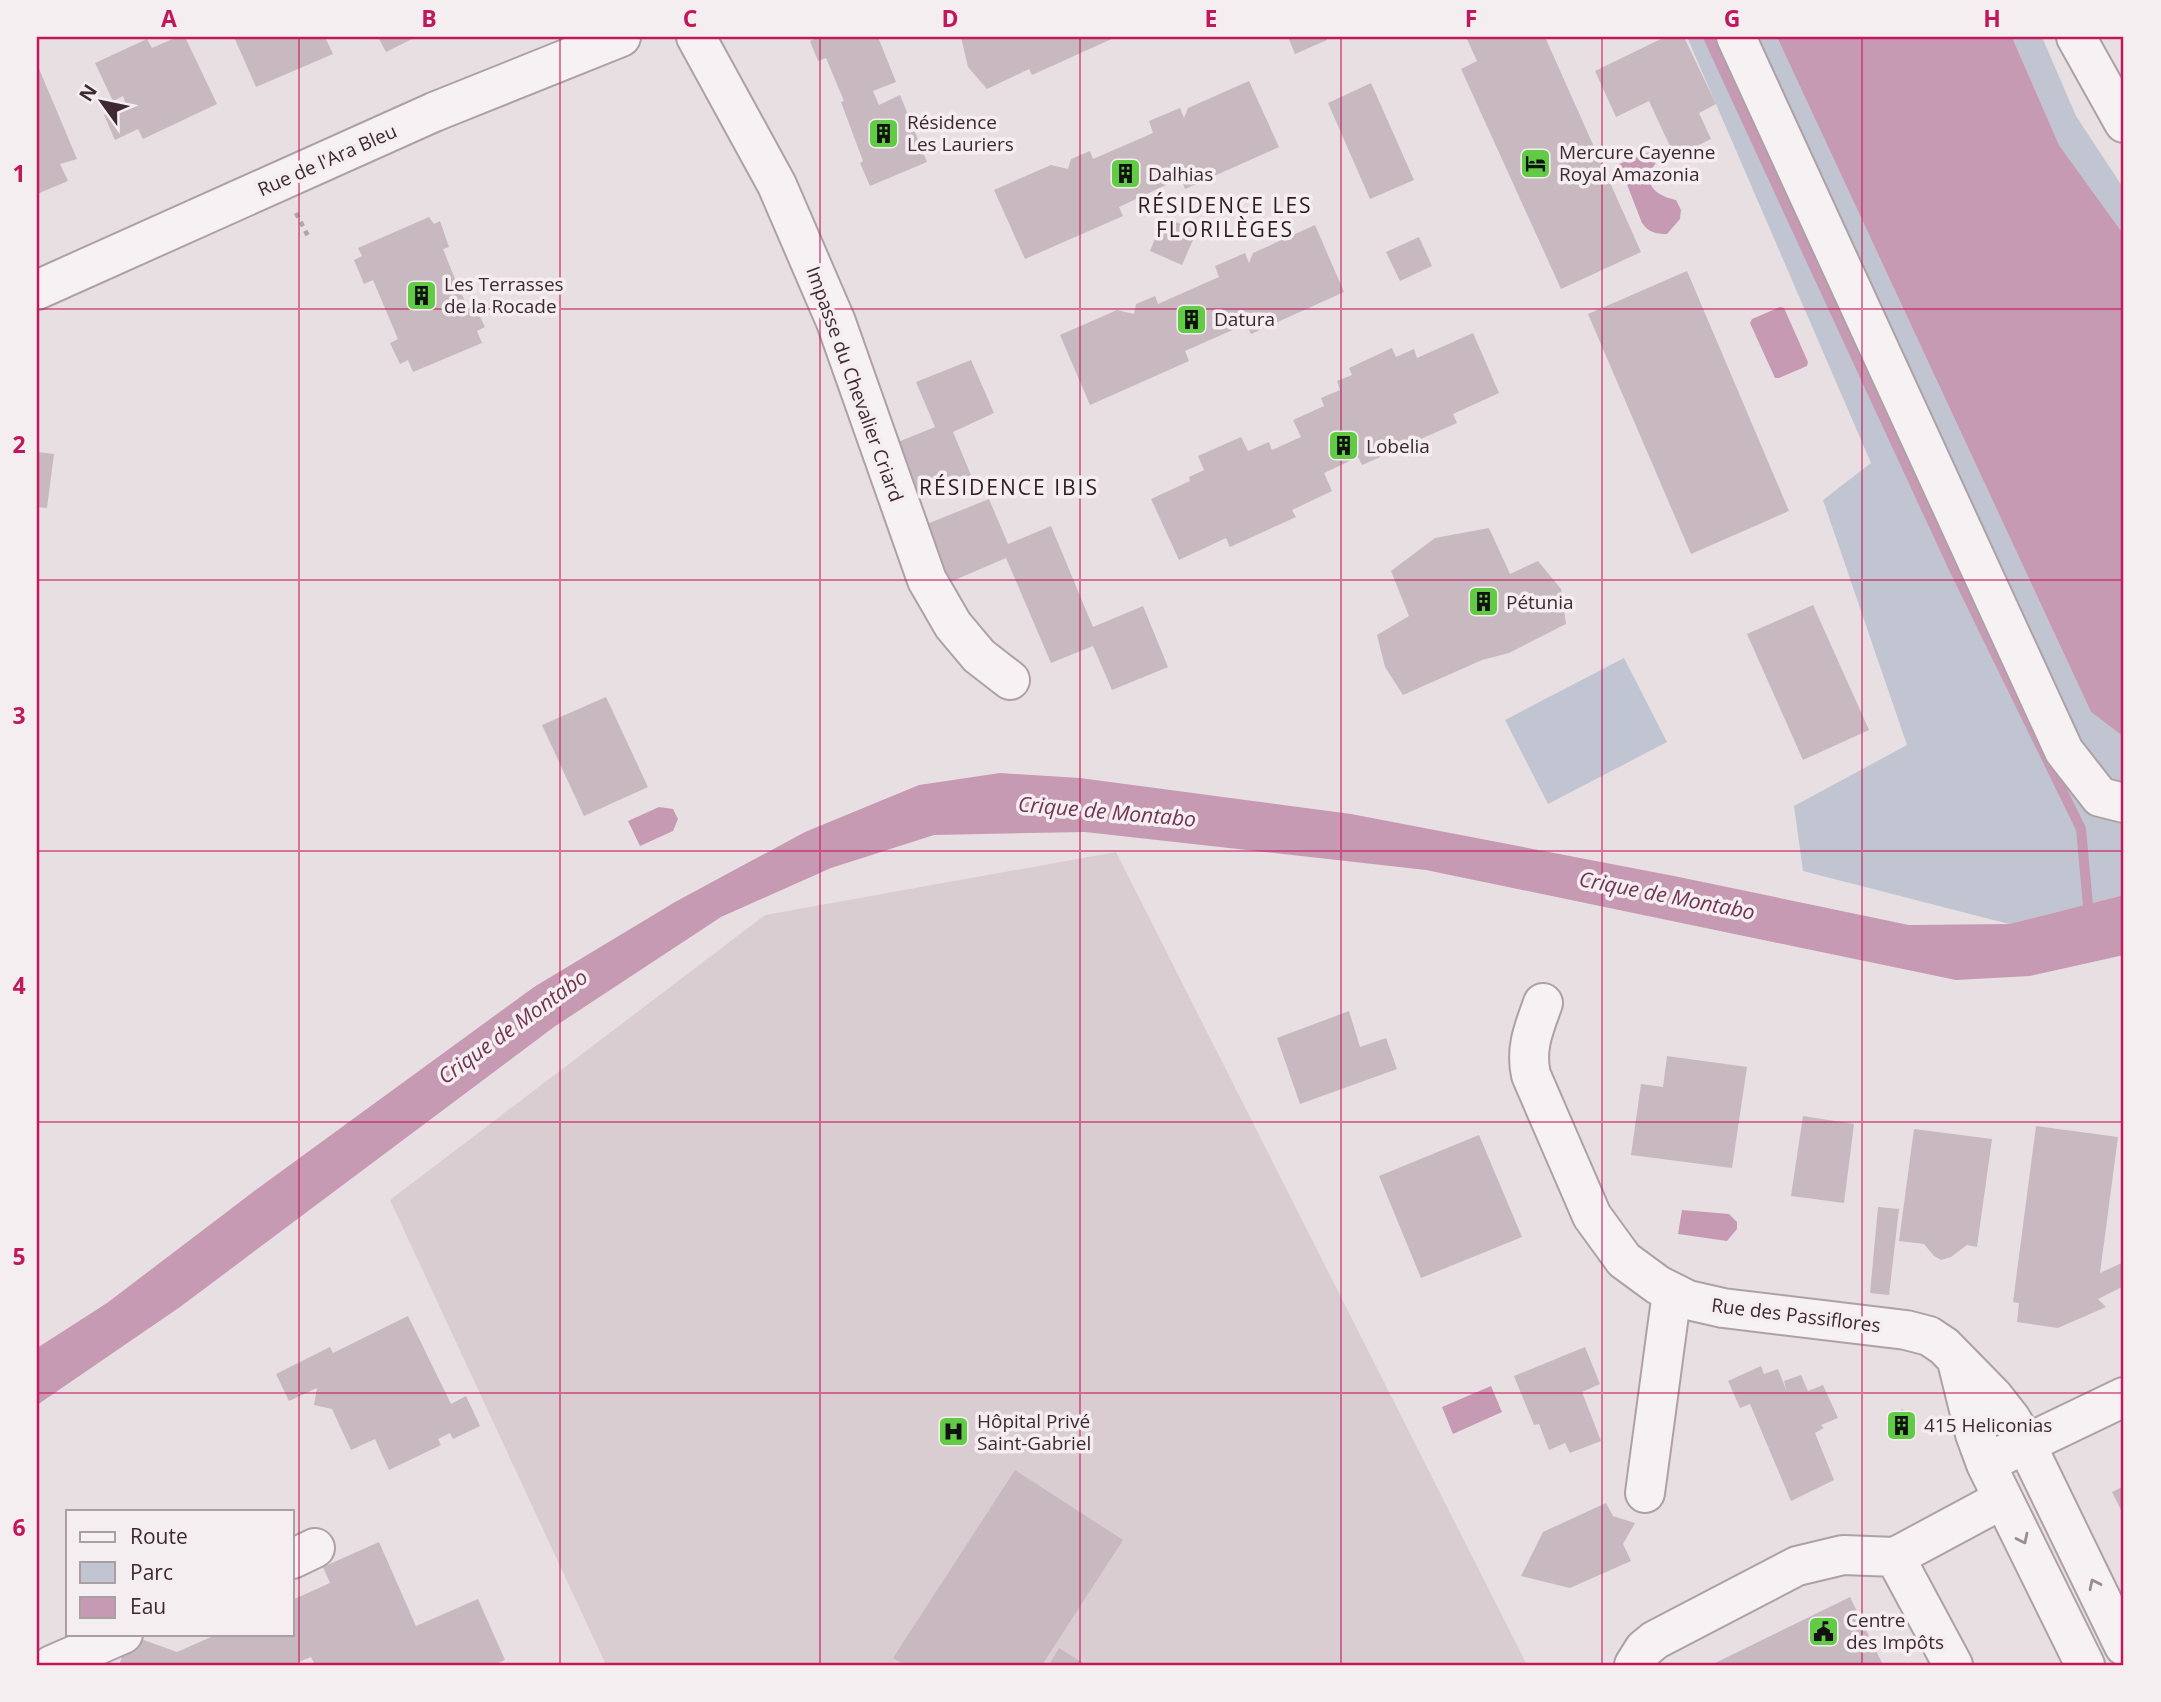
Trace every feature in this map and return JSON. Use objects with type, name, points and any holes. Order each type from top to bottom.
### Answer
[{"type":"street","name":"Rue de l'Ara Bleu","points":[[37,290],[434,112],[621,37]]},
{"type":"street","name":"Impasse du Chevalier Criard","points":[[696,37],[777,185],[831,310],[926,580],[962,636],[979,656],[1010,680]]},
{"type":"street","points":[[1736,37],[2064,751],[2100,797],[2124,803]]},
{"type":"street","points":[[2076,37],[2124,123]]},
{"type":"street","name":"Rue des Passiflores","points":[[1543,1003],[1529,1041],[1528,1064],[1531,1074],[1592,1216],[1623,1260],[1658,1285],[1688,1300],[1723,1307],[1906,1329],[1929,1336],[1944,1346],[1993,1396],[2011,1419],[2026,1444],[2124,1646]]},
{"type":"street","points":[[1645,1493],[1672,1292]]},
{"type":"street","points":[[1957,1361],[1975,1434],[1986,1464],[2085,1665]]},
{"type":"street","points":[[1986,1464],[2124,1397]]},
{"type":"street","points":[[1634,1665],[1644,1649],[1655,1640],[1797,1566],[1843,1555],[1895,1557],[2003,1499]]},
{"type":"street","points":[[1895,1557],[1954,1665]]},
{"type":"street","points":[[52,1665],[118,1636]]},
{"type":"shaded area","name":"Hôpital Privé Saint-Gabriel","points":[[1116,852],[1527,1665],[606,1665],[390,1200],[765,915]]},
{"type":"green space","points":[[1687,37],[1777,37],[2091,712],[2124,737],[2124,895],[2009,924],[1803,871],[1794,806],[1907,745],[1823,500],[1871,463]]},
{"type":"green space","points":[[2012,37],[2042,37],[2076,116],[2124,189],[2124,235],[2059,145]]},
{"type":"green space","points":[[1624,658],[1667,742],[1548,804],[1505,720]]},
{"type":"water","points":[[1777,37],[2012,37],[2059,145],[2124,235],[2124,737],[2091,712]]},
{"type":"water","points":[[1650,152],[1657,156],[1650,178],[1653,188],[1661,195],[1676,200],[1681,210],[1680,219],[1667,234],[1653,232],[1642,223],[1619,164]]},
{"type":"water","points":[[1780,307],[1784,308],[1808,362],[1807,366],[1775,378],[1750,323],[1752,319]]},
{"type":"water","name":"Crique de Montabo","points":[[1000,773],[1080,778],[1351,814],[1674,876],[1909,925],[2009,924],[2124,895],[2124,955],[2030,976],[1956,980],[1426,870],[1085,832],[934,835],[831,868],[721,917],[554,1027],[180,1307],[37,1405],[37,1348],[107,1303],[257,1189],[534,987],[675,902],[805,832],[919,785]]},
{"type":"water","points":[[659,807],[673,809],[678,819],[673,831],[640,846],[628,821]]},
{"type":"water","points":[[1682,1210],[1729,1214],[1737,1222],[1737,1229],[1727,1241],[1678,1234]]},
{"type":"water","points":[[1491,1386],[1502,1412],[1453,1434],[1442,1407]]},
{"type":"building","points":[[177,37],[185,37],[217,104],[143,139],[138,129],[115,140],[104,115],[126,105],[123,96],[113,101],[95,63],[147,39],[152,48]]},
{"type":"building","points":[[234,37],[325,37],[333,54],[256,87]]},
{"type":"building","points":[[378,37],[416,37],[386,52]]},
{"type":"building","name":"Résidence Les Lauriers","points":[[819,37],[878,37],[896,82],[873,91],[879,105],[900,95],[927,162],[870,186],[841,102],[844,101],[826,58],[818,61],[810,41]]},
{"type":"building","points":[[961,37],[1116,37],[1032,75],[1029,69],[987,89],[968,67]]},
{"type":"building","points":[[1288,37],[1326,37],[1327,40],[1295,54]]},
{"type":"building","points":[[1466,37],[1545,37],[1641,252],[1561,289],[1461,69],[1477,61]]},
{"type":"building","points":[[1665,37],[1684,37],[1716,104],[1699,113],[1711,139],[1675,157],[1649,101],[1616,117],[1595,71]]},
{"type":"building","points":[[37,64],[77,159],[60,164],[68,181],[37,194]]},
{"type":"building","name":"Dalhias","points":[[1249,81],[1279,147],[1185,189],[1181,178],[1119,207],[1123,216],[1025,259],[994,190],[1051,165],[1068,169],[1071,159],[1090,151],[1093,159],[1153,133],[1149,121],[1180,108],[1184,118],[1188,108]]},
{"type":"building","points":[[1371,83],[1414,180],[1370,199],[1328,103]]},
{"type":"building","name":"Les Terrasses de la Rocade","points":[[429,217],[434,224],[440,221],[449,247],[443,249],[457,284],[468,308],[475,306],[485,327],[477,331],[482,343],[413,372],[408,360],[400,364],[390,343],[398,339],[373,280],[364,284],[354,260],[362,256],[358,248]]},
{"type":"building","points":[[1164,217],[1197,231],[1182,265],[1150,251]]},
{"type":"building","name":"Datura","points":[[1315,225],[1344,292],[1251,334],[1246,324],[1185,351],[1189,361],[1090,405],[1060,335],[1117,310],[1134,314],[1136,304],[1155,296],[1158,304],[1219,277],[1215,266],[1245,253],[1249,263],[1253,253]]},
{"type":"building","points":[[1419,237],[1432,266],[1400,281],[1386,252]]},
{"type":"building","points":[[1687,271],[1789,511],[1691,554],[1588,314]]},
{"type":"building","name":"Lobelia","points":[[1473,333],[1499,393],[1453,414],[1457,423],[1362,465],[1358,457],[1324,473],[1332,491],[1292,510],[1296,517],[1230,547],[1226,538],[1179,560],[1151,499],[1190,481],[1189,477],[1204,470],[1198,456],[1241,437],[1248,451],[1269,442],[1272,450],[1301,437],[1293,420],[1324,406],[1321,398],[1340,390],[1337,381],[1352,375],[1349,368],[1392,348],[1396,357],[1414,349],[1417,358]]},
{"type":"building","points":[[971,360],[994,413],[953,432],[971,475],[917,497],[893,444],[935,427],[916,382]]},
{"type":"building","points":[[37,452],[54,454],[47,508],[37,507]]},
{"type":"building","points":[[989,499],[1008,544],[1051,526],[1093,627],[1143,606],[1168,667],[1112,690],[1093,646],[1051,663],[1006,558],[950,582],[927,524]]},
{"type":"building","name":"Pétunia","points":[[1489,528],[1510,574],[1538,561],[1561,589],[1566,624],[1509,653],[1482,660],[1403,695],[1385,667],[1377,635],[1409,616],[1391,571],[1435,538]]},
{"type":"building","points":[[1813,605],[1869,730],[1803,760],[1747,634]]},
{"type":"building","points":[[606,697],[648,787],[584,816],[542,725]]},
{"type":"building","points":[[1349,1011],[1360,1047],[1386,1038],[1397,1069],[1300,1104],[1277,1038]]},
{"type":"building","points":[[1667,1056],[1747,1067],[1732,1168],[1631,1155],[1641,1084],[1663,1087]]},
{"type":"building","points":[[1803,1116],[1854,1124],[1844,1203],[1791,1196]]},
{"type":"building","points":[[2036,1126],[2118,1137],[2100,1273],[2124,1262],[2124,1286],[2098,1299],[2106,1307],[2058,1328],[2017,1322],[2019,1303],[2013,1302]]},
{"type":"building","points":[[1914,1129],[1992,1139],[1977,1247],[1967,1245],[1951,1257],[1941,1260],[1924,1244],[1899,1241]]},
{"type":"building","points":[[1479,1135],[1522,1237],[1421,1278],[1379,1176]]},
{"type":"building","points":[[1878,1207],[1899,1209],[1889,1295],[1870,1293]]},
{"type":"building","points":[[408,1316],[451,1404],[466,1396],[480,1426],[453,1439],[450,1433],[438,1439],[441,1445],[389,1470],[375,1439],[351,1450],[332,1409],[314,1405],[317,1388],[289,1401],[276,1374],[330,1347],[333,1353]]},
{"type":"building","points":[[1585,1347],[1600,1384],[1582,1392],[1601,1441],[1570,1453],[1565,1443],[1549,1450],[1539,1424],[1534,1425],[1514,1376]]},
{"type":"building","points":[[1761,1366],[1764,1374],[1778,1369],[1787,1392],[1784,1381],[1801,1375],[1808,1391],[1823,1385],[1838,1418],[1821,1425],[1824,1428],[1815,1433],[1834,1480],[1791,1501],[1750,1404],[1740,1408],[1728,1381]]},
{"type":"building","name":"415 Heliconias","points":[[1903,1409],[1915,1432],[1898,1440],[1886,1418]]},
{"type":"building","points":[[1015,1470],[1123,1540],[1042,1665],[905,1665],[893,1658]]},
{"type":"building","points":[[2124,1486],[2124,1516],[2112,1492]]},
{"type":"building","points":[[1606,1503],[1613,1516],[1635,1523],[1623,1544],[1631,1561],[1570,1588],[1521,1576],[1543,1532]]},
{"type":"building","points":[[379,1542],[416,1626],[478,1599],[505,1660],[493,1665],[315,1665],[311,1657],[291,1665],[119,1665],[130,1636],[177,1652],[213,1636],[294,1636],[294,1599],[330,1583],[323,1567]]},
{"type":"building","name":"Centre des Impôts","points":[[1850,1597],[1883,1665],[1711,1665]]},
{"type":"building","points":[[1059,1648],[1086,1665],[1049,1665]]},
{"type":"waterway","points":[[1708,37],[1954,569],[2081,829],[2089,916]]},
{"type":"place","name":"Résidence Les Lauriers","points":[[884,133]]},
{"type":"place","name":"Mercure Cayenne Royal Amazonia","points":[[1536,163]]},
{"type":"place","name":"Dalhias","points":[[1125,174]]},
{"type":"place","name":"Les Terrasses de la Rocade","points":[[421,295]]},
{"type":"place","name":"Datura","points":[[1191,319]]},
{"type":"place","name":"Lobelia","points":[[1343,446]]},
{"type":"place","name":"Pétunia","points":[[1483,602]]},
{"type":"place","name":"415 Heliconias","points":[[1901,1425]]},
{"type":"place","name":"Hôpital Privé Saint-Gabriel","points":[[954,1432]]},
{"type":"place","name":"Centre des Impôts","points":[[1823,1631]]},
{"type":"district","name":"RÉSIDENCE LES FLORILÈGES","points":[[1225,218]]},
{"type":"district","name":"RÉSIDENCE IBIS","points":[[1009,488]]}]
